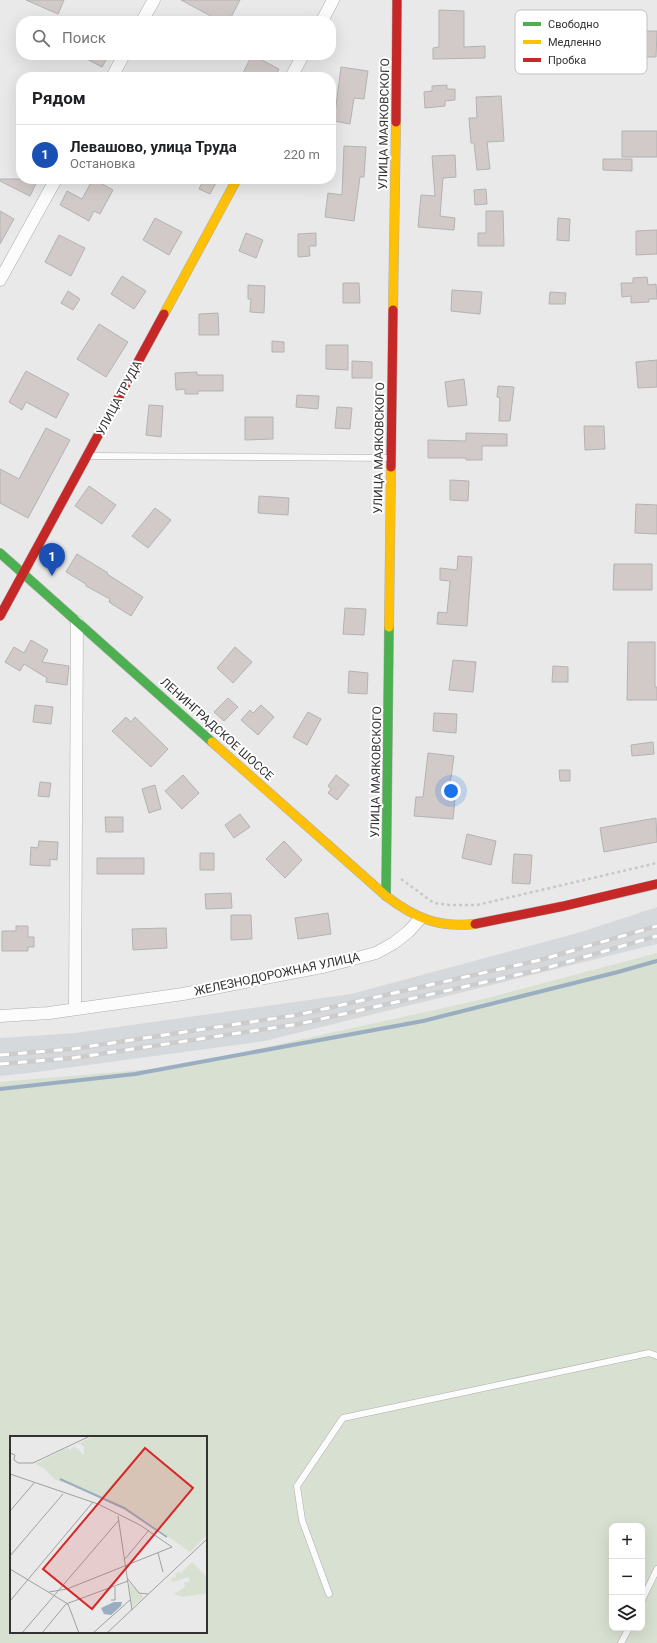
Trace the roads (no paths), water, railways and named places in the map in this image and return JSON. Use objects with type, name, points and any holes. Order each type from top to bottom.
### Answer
[{"type":"street","points":[[145,16],[154,0]]},
{"type":"street","points":[[325,16],[333,0]]},
{"type":"street","name":"УЛИЦА МАЯКОВСКОГО","points":[[386,896],[397,0]]},
{"type":"street","points":[[115,72],[121,60]]},
{"type":"street","points":[[294,72],[300,60]]},
{"type":"street","points":[[0,280],[53,184]]},
{"type":"street","name":"УЛИЦА ТРУДА","points":[[0,616],[234,184]]},
{"type":"street","name":"ЛЕНИНГРАДСКОЕ ШОССЕ","points":[[0,554],[386,896],[420,919]]},
{"type":"street","points":[[75,1009],[77,622]]},
{"type":"street","points":[[420,919],[447,926],[482,924],[606,898],[657,884]]},
{"type":"street","name":"ЖЕЛЕЗНОДОРОЖНАЯ УЛИЦА","points":[[0,1016],[49,1013],[183,994],[327,966],[376,953],[394,943],[408,932],[420,919]]},
{"type":"lane","points":[[88,456],[391,458]]},
{"type":"lane","points":[[329,1594],[302,1520],[297,1486],[343,1418],[649,1353],[657,1356]]},
{"type":"lane","points":[[644,1595],[657,1569]]},
{"type":"lane","points":[[621,1643],[627,1631]]},
{"type":"waterway","points":[[0,1089],[135,1074],[423,1021],[657,961]]},
{"type":"railway","points":[[0,1055],[72,1049],[297,1015],[540,960],[657,926]]},
{"type":"railway","points":[[0,1064],[73,1058],[299,1024],[543,969],[657,936]]},
{"type":"place","name":"Левашово, улица Труда","points":[[52,576]]}]
